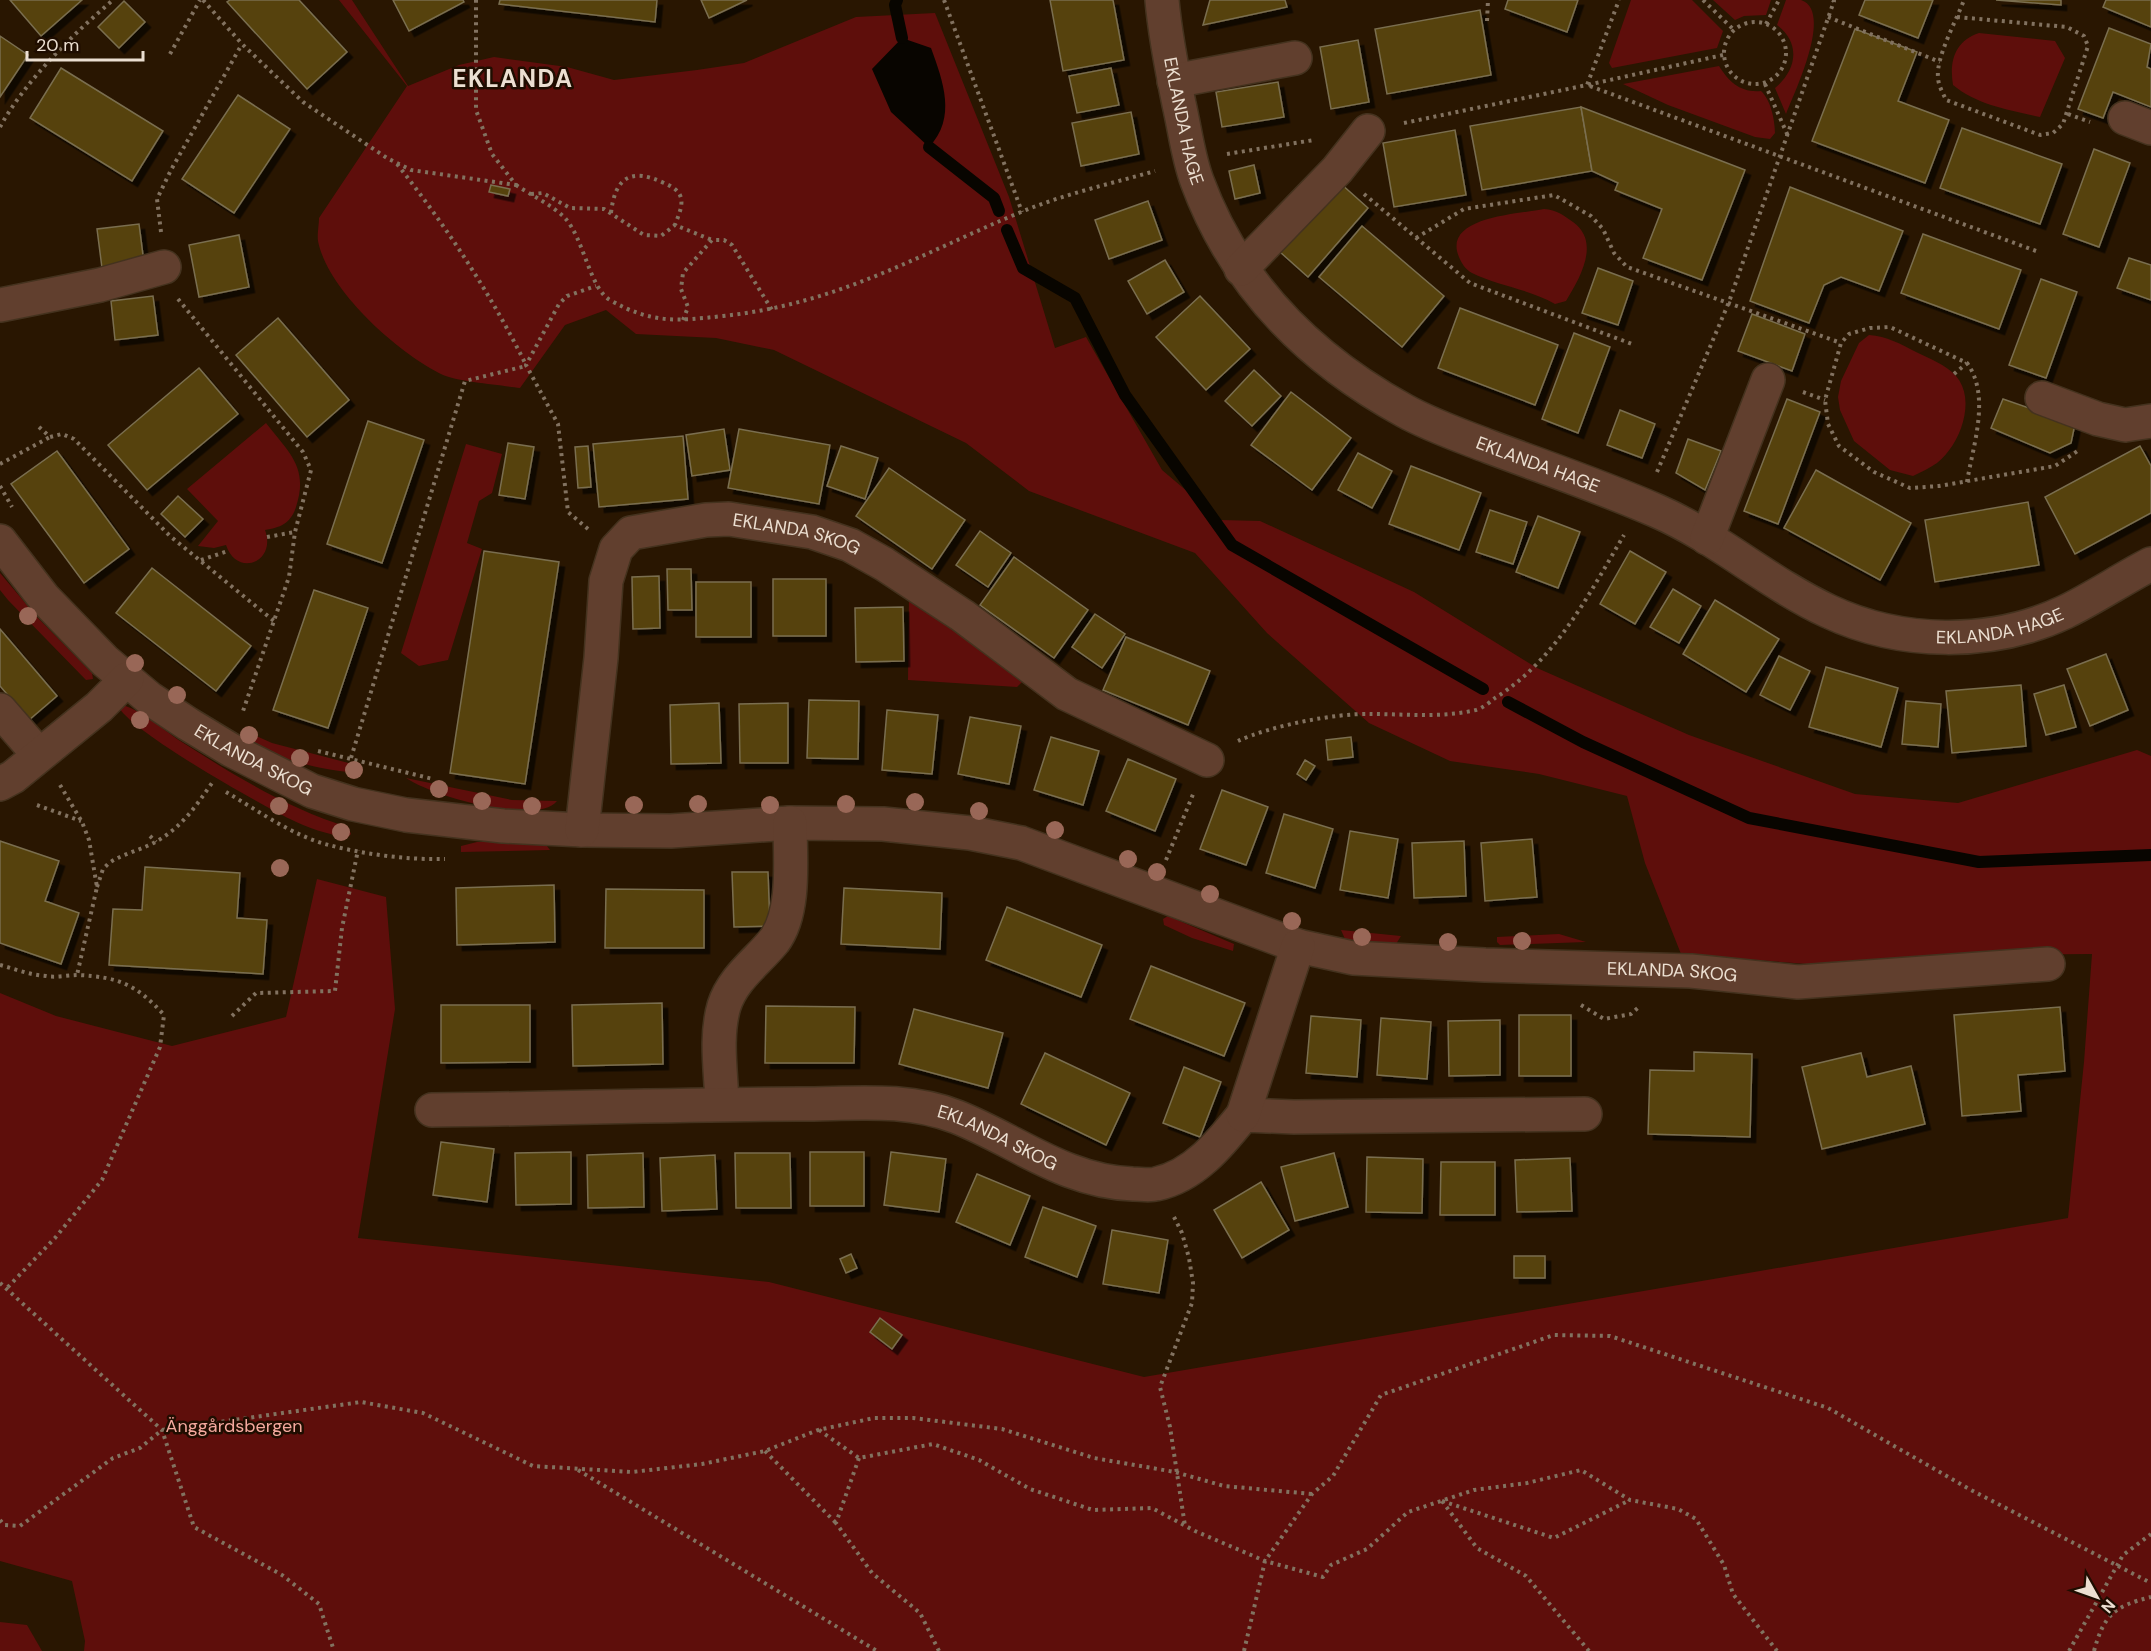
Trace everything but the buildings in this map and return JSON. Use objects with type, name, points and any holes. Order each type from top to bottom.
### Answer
[{"type":"street","name":"EKLANDA HAGE","points":[[1162,0],[1174,81],[1191,161],[1222,239],[1241,269],[1271,308],[1368,389],[1407,412],[1461,436],[1642,504],[1707,538],[1827,610],[1873,628],[1921,638],[1982,635],[2023,626],[2063,613],[2144,576]]},
{"type":"street","points":[[1174,81],[1295,58]]},
{"type":"street","points":[[1241,269],[1338,170],[1368,130]]},
{"type":"street","points":[[0,305],[100,285],[164,267]]},
{"type":"street","points":[[1707,538],[1768,380]]},
{"type":"street","points":[[2042,398],[2106,421],[2125,425],[2151,420]]},
{"type":"street","name":"EKLANDA SKOG","points":[[616,549],[631,533],[706,520],[729,519],[822,535],[850,546],[884,564],[963,616],[1067,694],[1207,760]]},
{"type":"street","name":"EKLANDA SKOG","points":[[0,541],[44,598],[127,679],[188,724],[231,750],[312,791],[360,806],[460,822],[582,830],[671,831],[790,823],[883,824],[970,833],[1021,843],[1298,946],[1353,958],[1485,965],[1681,970],[1798,982],[2048,964]]},
{"type":"street","points":[[582,830],[601,658],[606,581],[616,549]]},
{"type":"street","points":[[0,784],[99,707],[127,679]]},
{"type":"street","points":[[0,710],[39,755]]},
{"type":"street","points":[[722,1103],[720,1026],[725,1004],[736,982],[775,939],[783,922],[790,891],[790,823]]},
{"type":"street","name":"EKLANDA SKOG","points":[[432,1110],[722,1103],[873,1102],[916,1106],[957,1117],[1085,1178],[1111,1183],[1156,1184],[1198,1166],[1243,1115],[1298,946]]},
{"type":"street","points":[[1243,1115],[1294,1117],[1584,1114]]},
{"type":"path","points":[[0,127],[9,110],[46,67],[78,32],[113,0]]},
{"type":"path","points":[[170,54],[201,0],[242,44],[303,102],[395,162],[411,170],[516,185]]},
{"type":"path","points":[[476,0],[476,110],[492,154],[516,185],[565,218],[586,253],[596,286],[608,299],[661,321],[772,310],[867,281],[1022,212],[1077,192],[1191,161],[1368,130],[1723,55]]},
{"type":"path","points":[[944,0],[1022,212]]},
{"type":"path","points":[[1487,21],[1488,0]]},
{"type":"path","points":[[1587,85],[1619,0]]},
{"type":"path","points":[[1703,0],[1734,30]]},
{"type":"path","points":[[1766,24],[1779,0]]},
{"type":"path","points":[[1665,479],[1655,475],[1665,459],[1729,302],[1782,157],[1832,0]]},
{"type":"path","points":[[1957,17],[2067,27],[2084,36],[2088,46],[2063,124],[2053,133],[2040,135],[1946,100],[1938,77],[1940,62],[1957,17],[1964,0]]},
{"type":"path","points":[[1828,17],[1940,62]]},
{"type":"path","points":[[1749,22],[1766,24],[1781,36],[1786,54],[1780,72],[1765,84],[1746,84],[1737,80],[1730,73],[1723,55],[1728,37],[1734,30],[1749,22]]},
{"type":"path","points":[[231,750],[289,577],[295,532],[311,470],[303,452],[187,314],[174,294],[164,267],[157,199],[190,134],[242,44]]},
{"type":"path","points":[[1765,84],[1788,137]]},
{"type":"path","points":[[1587,85],[2036,251]]},
{"type":"path","points":[[395,162],[428,204],[505,321],[526,366],[558,424],[568,512],[616,549]]},
{"type":"path","points":[[1338,170],[1470,283],[1632,344]]},
{"type":"path","points":[[530,194],[543,193],[570,208],[604,209],[644,235],[654,237],[668,233],[675,225],[680,213],[681,196],[676,189],[645,176],[636,175],[621,183],[615,190],[611,213]]},
{"type":"path","points":[[1416,238],[1464,209],[1554,195],[1591,216],[1604,229],[1614,253],[1627,267],[1841,343]]},
{"type":"path","points":[[675,225],[712,240],[724,240],[732,245],[772,310]]},
{"type":"path","points":[[683,320],[688,307],[681,289],[683,273],[712,240]]},
{"type":"path","points":[[351,758],[465,381],[526,366],[559,304],[567,296],[596,286]]},
{"type":"path","points":[[1967,482],[1980,397],[1975,374],[1967,363],[1890,327],[1870,328],[1849,334],[1841,343],[1825,400],[1828,424],[1839,446],[1874,472],[1910,488],[1967,482],[2055,466],[2080,450],[2106,421]]},
{"type":"path","points":[[1954,374],[1967,363]]},
{"type":"path","points":[[39,427],[50,437]]},
{"type":"path","points":[[0,464],[50,437],[62,434],[74,439],[134,501],[274,621]]},
{"type":"path","points":[[1165,863],[1207,760],[1224,748],[1278,726],[1368,713],[1423,716],[1478,710],[1507,691],[1552,647],[1575,616],[1642,504]]},
{"type":"path","points":[[267,537],[295,532]]},
{"type":"path","points":[[201,560],[228,551]]},
{"type":"path","points":[[39,755],[82,822],[89,840],[97,887]]},
{"type":"path","points":[[77,975],[97,887],[104,869],[109,863],[156,842],[176,828],[192,812],[212,783]]},
{"type":"path","points":[[31,803],[82,822]]},
{"type":"path","points":[[150,836],[156,842]]},
{"type":"path","points":[[232,1016],[256,993],[335,991],[342,928],[358,850],[411,857],[455,859]]},
{"type":"path","points":[[0,965],[46,977],[77,975],[114,978],[148,997],[164,1015],[160,1047],[102,1180],[55,1238],[6,1289]]},
{"type":"path","points":[[1156,1184],[1182,1233],[1193,1283],[1192,1303],[1160,1387],[1170,1427],[1185,1526]]},
{"type":"path","points":[[0,1283],[162,1430],[194,1527],[282,1575],[319,1604],[334,1651]]},
{"type":"path","points":[[1244,1651],[1265,1561],[1312,1494],[1333,1476],[1381,1395],[1554,1335],[1610,1336],[1828,1408],[1971,1490],[2151,1583]]},
{"type":"path","points":[[0,1520],[4,1525],[20,1526],[113,1458],[140,1448],[162,1430],[361,1402],[423,1413],[533,1466],[632,1472],[702,1464],[765,1451],[818,1430],[874,1418],[913,1418],[1002,1429],[1094,1458],[1175,1472],[1224,1486],[1312,1494]]},
{"type":"path","points":[[818,1430],[860,1458],[933,1444],[979,1460],[1030,1489],[1093,1510],[1152,1508],[1185,1526],[1265,1561],[1323,1577],[1332,1565],[1367,1549],[1408,1512],[1474,1490],[1527,1483],[1581,1470],[1630,1500],[1678,1509],[1696,1519],[1724,1565],[1733,1594],[1777,1651]]},
{"type":"path","points":[[765,1451],[836,1523],[872,1573],[920,1613],[939,1651]]},
{"type":"path","points":[[836,1523],[860,1458]]},
{"type":"path","points":[[576,1469],[878,1651]]},
{"type":"path","points":[[1442,1501],[1554,1538],[1630,1500]]},
{"type":"path","points":[[1442,1501],[1477,1548],[1526,1576],[1589,1651]]},
{"type":"path","points":[[2069,1651],[2123,1555],[2151,1534]]},
{"type":"path","points":[[2094,1651],[2100,1628],[2121,1605],[2151,1597]]},
{"type":"green space","name":"Änggårdsbergen","points":[[339,0],[352,0],[408,86],[459,65],[494,57],[567,67],[614,80],[697,70],[744,63],[856,17],[935,13],[1009,197],[1055,348],[1086,337],[1162,470],[1221,520],[1260,521],[1414,592],[1537,668],[1689,735],[1855,794],[1958,803],[2137,750],[2151,756],[2151,1651],[84,1651],[85,1641],[72,1581],[0,1561],[0,993],[56,1016],[172,1046],[286,1017],[317,879],[386,897],[395,1009],[358,1238],[769,1282],[1144,1377],[2068,1218],[2084,1062],[2092,954],[1976,955],[1833,966],[1681,954],[1645,863],[1627,796],[1539,774],[1450,761],[1369,723],[1267,633],[1195,553],[1029,491],[966,443],[774,350],[716,338],[636,334],[606,310],[565,325],[520,388],[443,375],[406,352],[386,336],[350,300],[324,260],[318,241],[319,218],[407,86]]},
{"type":"green space","points":[[1631,0],[1692,0],[1723,31],[1717,48],[1612,68],[1609,63]]},
{"type":"green space","points":[[1713,0],[1771,0],[1766,15],[1744,16],[1735,20]]},
{"type":"green space","points":[[1786,0],[1801,0],[1810,7],[1814,20],[1809,53],[1786,114],[1775,88],[1792,65],[1793,48],[1790,40],[1777,25]]},
{"type":"green space","points":[[1979,33],[2055,41],[2065,58],[2040,117],[1983,102],[1953,85],[1953,60],[1959,47],[1964,41]]},
{"type":"green space","points":[[1719,66],[1736,85],[1747,90],[1761,91],[1764,95],[1770,105],[1774,123],[1775,133],[1770,139],[1755,137],[1668,105],[1623,84]]},
{"type":"green space","points":[[1544,209],[1563,215],[1573,222],[1581,230],[1586,240],[1587,250],[1582,271],[1566,301],[1555,304],[1482,277],[1469,271],[1462,264],[1457,251],[1458,239],[1464,230],[1489,219]]},
{"type":"green space","points":[[1869,335],[1893,341],[1937,362],[1952,372],[1962,386],[1965,409],[1959,434],[1953,445],[1937,463],[1913,476],[1890,470],[1854,441],[1840,410],[1838,397],[1841,381],[1859,343]]},
{"type":"green space","points":[[266,423],[294,461],[300,481],[299,493],[296,507],[288,521],[265,530],[266,550],[261,558],[246,563],[238,561],[231,555],[226,545],[214,548],[198,546],[218,521],[187,489]]},
{"type":"green space","points":[[466,444],[502,454],[492,493],[479,501],[467,543],[482,549],[448,660],[419,666],[401,653]]},
{"type":"green space","points":[[0,573],[37,617],[92,673],[93,679],[86,680],[8,600],[0,590]]},
{"type":"green space","points":[[909,594],[1022,682],[1017,687],[908,680]]},
{"type":"green space","points":[[123,705],[139,712],[177,739],[244,780],[284,802],[348,827],[351,834],[347,838],[311,828],[251,798],[172,751],[130,720],[119,708]]},
{"type":"green space","points":[[252,734],[272,743],[360,766],[361,773],[303,764],[274,754],[249,740]]},
{"type":"green space","points":[[406,778],[512,800],[557,801],[545,808],[528,811],[506,810],[459,800]]},
{"type":"green space","points":[[477,842],[544,842],[550,850],[461,852],[461,846]]},
{"type":"green space","points":[[1168,916],[1234,944],[1233,951],[1192,938],[1164,925],[1163,919]]},
{"type":"green space","points":[[1341,930],[1401,936],[1396,944],[1354,942],[1345,939]]},
{"type":"green space","points":[[1559,934],[1586,942],[1500,945],[1497,942],[1497,937]]},
{"type":"green space","points":[[0,1622],[27,1625],[42,1651],[0,1651]]},
{"type":"shaded area","points":[[902,38],[931,48],[940,73],[945,112],[938,136],[929,147],[891,112],[872,69]]},
{"type":"waterway","points":[[897,0],[895,5],[902,38]]},
{"type":"waterway","points":[[929,147],[994,198],[999,211]]},
{"type":"waterway","points":[[1007,230],[1023,268],[1075,298],[1125,395],[1232,545],[1483,689]]},
{"type":"waterway","points":[[1508,702],[1583,742],[1749,818],[1979,862],[2151,855]]},
{"type":"district","name":"EKLANDA","points":[[513,78]]}]
